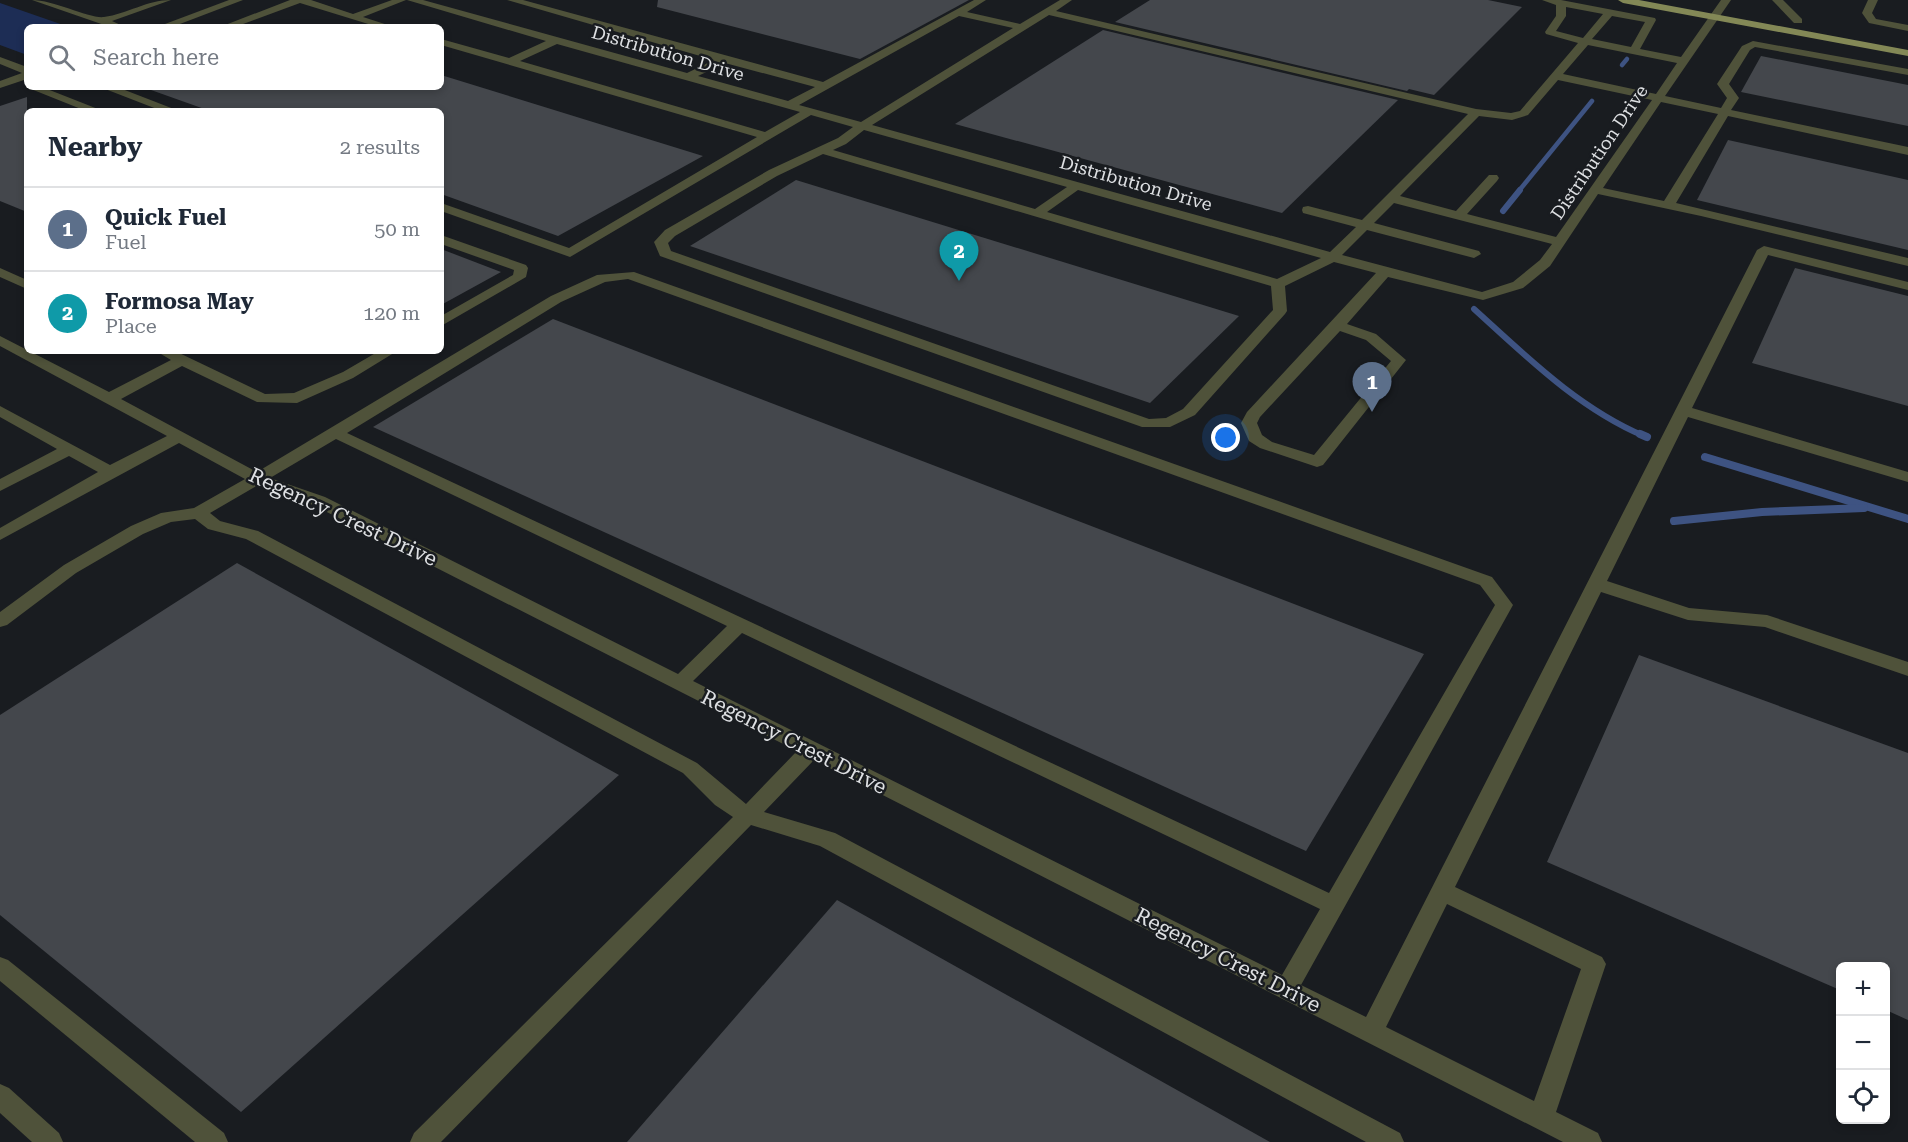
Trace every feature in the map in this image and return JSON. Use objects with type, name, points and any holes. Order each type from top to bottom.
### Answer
[{"type":"main road","points":[[1623,0],[1720,8],[1908,41]]},
{"type":"main road","points":[[1682,0],[1908,53]]},
{"type":"street","points":[[102,21],[166,0]]},
{"type":"street","points":[[170,24],[238,0]]},
{"type":"street","points":[[233,24],[300,0],[378,24]]},
{"type":"street","points":[[353,17],[401,0]]},
{"type":"street","name":"Distribution Drive","points":[[412,0],[431,2],[556,40],[862,126],[1333,257],[1483,296],[1518,285],[1545,263],[1720,8]]},
{"type":"street","points":[[512,0],[825,86]]},
{"type":"street","points":[[790,105],[981,0]]},
{"type":"street","points":[[1067,0],[1020,27],[824,151],[773,173],[670,233],[661,242],[664,253],[1148,424],[1170,422],[1189,412],[1280,311],[1278,284]]},
{"type":"street","points":[[1547,0],[1651,20],[1634,51]]},
{"type":"street","points":[[1777,0],[1798,21]]},
{"type":"street","points":[[1873,0],[1868,13],[1873,21],[1908,28]]},
{"type":"street","points":[[46,1],[111,24]]},
{"type":"street","points":[[127,3],[143,8]]},
{"type":"street","points":[[1562,3],[1561,16],[1550,32],[1684,60]]},
{"type":"street","points":[[1047,12],[1476,112],[1512,117],[1524,113],[1610,12]]},
{"type":"street","points":[[958,13],[1020,27]]},
{"type":"street","points":[[1866,34],[1873,21]]},
{"type":"street","points":[[510,62],[556,40]]},
{"type":"street","points":[[444,43],[766,136]]},
{"type":"street","points":[[1668,205],[1733,98],[1723,84],[1746,48],[1754,44],[1770,45],[1908,72]]},
{"type":"street","points":[[688,77],[724,59]]},
{"type":"street","points":[[0,60],[24,72]]},
{"type":"street","points":[[0,85],[24,75]]},
{"type":"street","points":[[1556,76],[1908,151]]},
{"type":"street","points":[[14,80],[24,84]]},
{"type":"street","points":[[40,90],[89,108]]},
{"type":"street","points":[[114,90],[165,108]]},
{"type":"street","points":[[444,208],[570,253],[809,111]]},
{"type":"street","points":[[824,151],[1039,212],[1278,284],[1333,257],[1476,112]]},
{"type":"street","points":[[1459,215],[1492,178]]},
{"type":"street","points":[[1039,212],[1077,185]]},
{"type":"street","points":[[1595,190],[1908,262]]},
{"type":"street","points":[[1391,198],[1560,242]]},
{"type":"street","points":[[1308,210],[1474,254]]},
{"type":"street","points":[[444,239],[521,268],[519,278],[444,320]]},
{"type":"street","points":[[1371,1032],[1764,250],[1908,286]]},
{"type":"street","points":[[1338,326],[1371,337],[1399,360],[1317,462],[1266,445],[1255,438],[1249,423],[1252,415],[1321,340],[1338,326],[1386,271]]},
{"type":"street","points":[[0,272],[24,284]]},
{"type":"street","points":[[0,621],[70,569],[137,530],[167,517],[198,513],[336,433],[556,299],[602,278],[629,275],[1486,581],[1504,605],[1286,990]]},
{"type":"street","name":"Regency Crest Drive","points":[[0,340],[24,353]]},
{"type":"street","name":"Regency Crest Drive","points":[[27,354],[258,479],[319,501],[1589,1142]]},
{"type":"street","points":[[170,354],[262,399],[297,398],[348,375],[385,354]]},
{"type":"street","points":[[110,398],[183,360]]},
{"type":"street","points":[[0,411],[110,472]]},
{"type":"street","points":[[1683,411],[1908,477]]},
{"type":"street","points":[[336,433],[1334,905]]},
{"type":"street","points":[[0,534],[110,472],[180,436]]},
{"type":"street","points":[[0,486],[69,449]]},
{"type":"street","points":[[198,513],[214,525],[252,535],[690,768],[723,799],[747,816],[827,839],[1391,1142]]},
{"type":"street","points":[[1595,584],[1688,614],[1767,621],[1908,669]]},
{"type":"street","points":[[679,684],[740,624]]},
{"type":"street","points":[[423,1142],[811,750]]},
{"type":"street","points":[[1441,891],[1594,964],[1541,1118]]},
{"type":"street","points":[[0,967],[215,1142]]},
{"type":"street","points":[[0,1096],[50,1142]]},
{"type":"shaded area","points":[[0,3],[60,24],[24,24],[24,54],[0,45]]},
{"type":"building","points":[[658,0],[969,0],[860,59],[657,7]]},
{"type":"building","points":[[1150,0],[1488,0],[1522,7],[1434,95],[1409,89],[1407,91],[1115,22]]},
{"type":"building","points":[[1103,30],[1398,100],[1282,213],[955,124]]},
{"type":"building","points":[[1761,56],[1908,85],[1908,126],[1741,92]]},
{"type":"building","points":[[444,76],[703,156],[558,236],[444,195],[444,108],[202,108],[151,90],[444,90]]},
{"type":"building","points":[[27,97],[27,108],[24,108],[24,211],[0,201],[0,106]]},
{"type":"building","points":[[1728,140],[1908,180],[1908,250],[1697,200]]},
{"type":"building","points":[[796,180],[1239,316],[1150,403],[690,246]]},
{"type":"building","points":[[444,250],[501,272],[444,303]]},
{"type":"building","points":[[1795,268],[1908,296],[1908,406],[1752,363]]},
{"type":"building","points":[[553,319],[1424,654],[1306,851],[373,427]]},
{"type":"building","points":[[237,563],[619,775],[241,1112],[0,915],[0,715]]},
{"type":"building","points":[[1639,655],[1908,753],[1908,1020],[1890,1012],[1890,962],[1836,962],[1836,988],[1547,862]]},
{"type":"building","points":[[837,900],[1270,1142],[627,1142]]},
{"type":"waterway","points":[[1622,65],[1627,59]]},
{"type":"waterway","points":[[1518,192],[1592,101]]},
{"type":"waterway","points":[[1503,211],[1520,190]]},
{"type":"waterway","points":[[1474,309],[1575,396],[1597,411],[1640,434]]},
{"type":"waterway","points":[[1640,434],[1647,437]]},
{"type":"waterway","points":[[1640,434],[1644,436]]},
{"type":"waterway","points":[[1705,457],[1908,519]]},
{"type":"waterway","points":[[1674,521],[1762,512],[1864,508]]},
{"type":"place","name":"Formosa May","points":[[959,281]]},
{"type":"place","name":"Quick Fuel","points":[[1372,412]]}]
